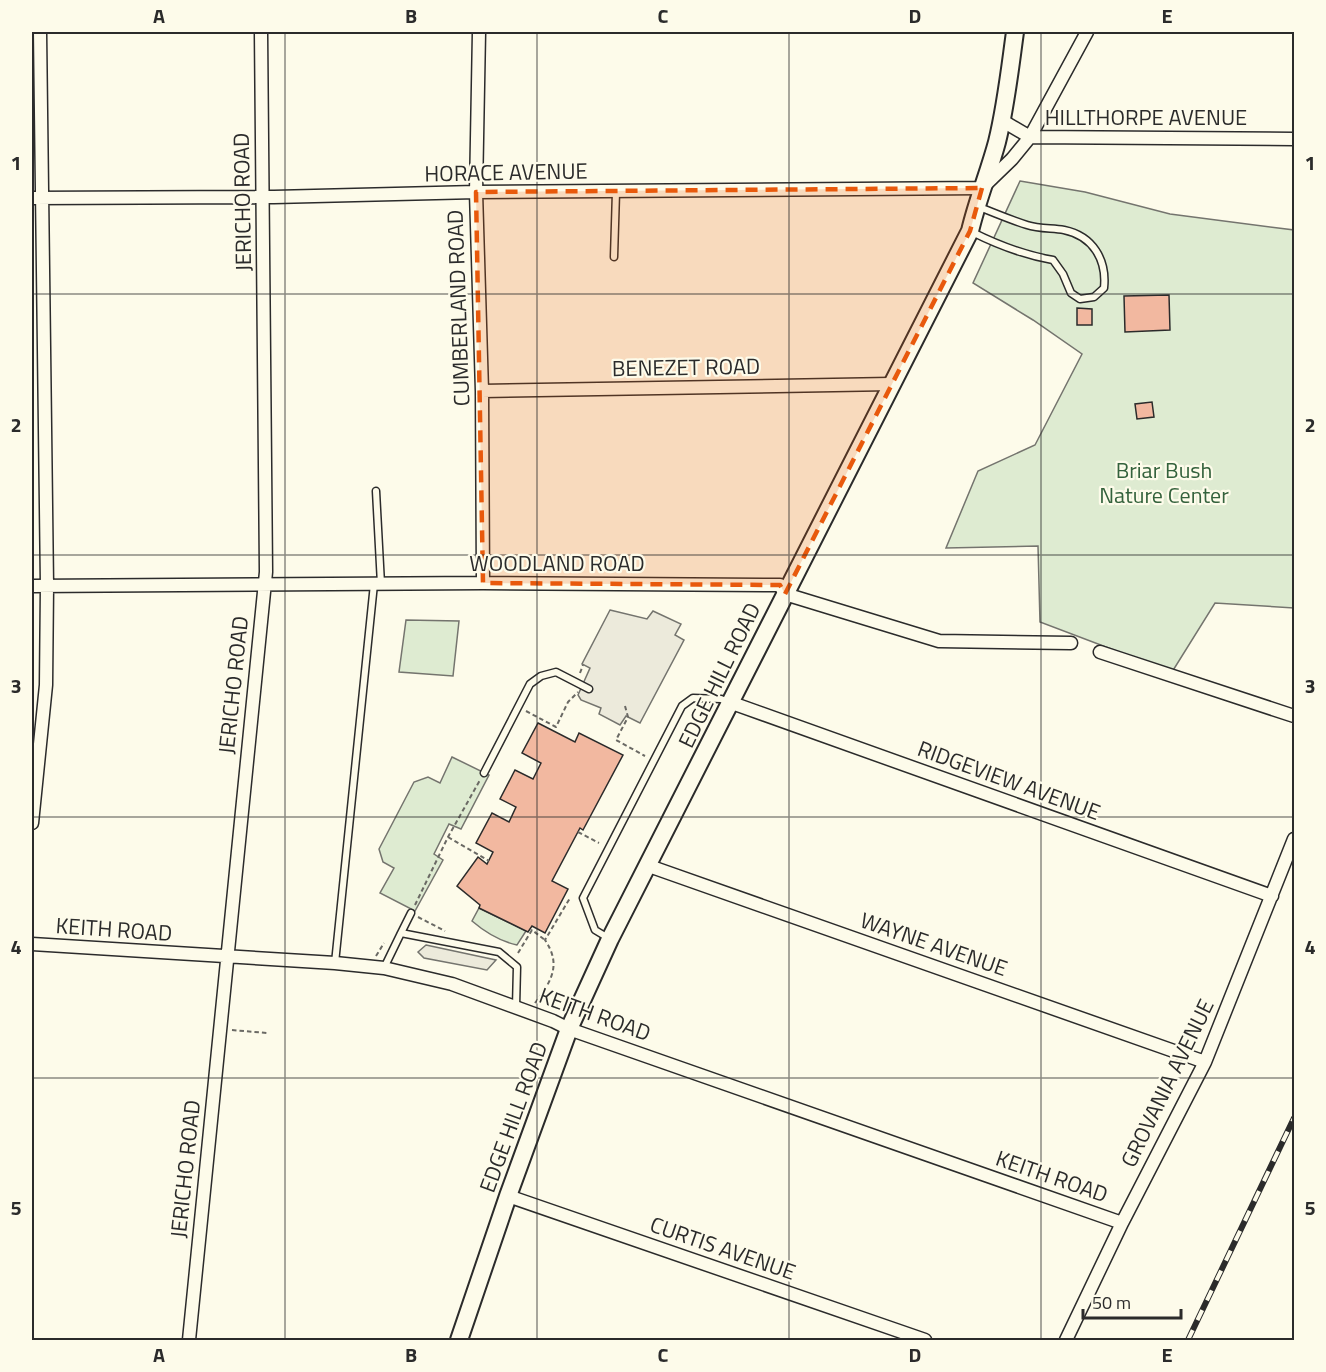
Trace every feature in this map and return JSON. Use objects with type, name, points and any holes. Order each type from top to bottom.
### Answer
[{"type":"street","points":[[32,823],[46,685],[47,441],[37,198],[40,32]]},
{"type":"street","name":"JERICHO ROAD","points":[[189,1341],[265,585],[261,32]]},
{"type":"street","name":"CUMBERLAND ROAD","points":[[479,32],[476,192],[482,391],[483,584]]},
{"type":"street","name":"EDGE HILL ROAD","points":[[459,1341],[508,1196],[569,1029],[610,939],[970,231],[997,143],[1015,32]]},
{"type":"street","points":[[982,188],[1012,159],[1030,137],[1087,32]]},
{"type":"street","name":"HILLTHORPE AVENUE","points":[[1001,120],[1030,137],[1294,139]]},
{"type":"street","name":"HORACE AVENUE","points":[[37,198],[982,188]]},
{"type":"street","name":"BENEZET ROAD","points":[[482,391],[891,384]]},
{"type":"street","name":"WOODLAND ROAD","points":[[32,586],[780,585],[785,594],[939,641],[1071,643]]},
{"type":"street","points":[[1100,652],[1294,716]]},
{"type":"street","name":"RIDGEVIEW AVENUE","points":[[732,703],[1272,897]]},
{"type":"street","name":"GROVANIA AVENUE","points":[[1066,1341],[1122,1223],[1204,1062],[1294,839]]},
{"type":"street","name":"WAYNE AVENUE","points":[[649,866],[1204,1062]]},
{"type":"street","name":"KEITH ROAD","points":[[32,944],[335,963],[384,969],[452,984],[569,1029],[1122,1223]]},
{"type":"street","name":"CURTIS AVENUE","points":[[508,1196],[925,1341]]},
{"type":"lane","points":[[614,257],[616,192]]},
{"type":"lane","points":[[970,231],[1002,247],[1053,260],[1063,274],[1071,293],[1080,299],[1094,297],[1104,288],[1106,273],[1099,256],[1088,241],[1066,231],[1028,226],[976,206]]},
{"type":"lane","points":[[335,963],[378,584],[376,490]]},
{"type":"lane","points":[[484,772],[530,684],[541,676],[556,672],[589,689]]},
{"type":"lane","points":[[610,939],[595,930],[583,898],[682,706],[693,698],[721,699],[732,703]]},
{"type":"lane","points":[[384,969],[411,913]]},
{"type":"lane","points":[[400,933],[499,952],[517,967],[516,1007]]},
{"type":"path","points":[[578,676],[583,665]]},
{"type":"path","points":[[518,707],[556,727],[568,702],[578,692]]},
{"type":"path","points":[[625,706],[628,717],[616,740],[645,756]]},
{"type":"path","points":[[448,932],[411,913],[448,837],[484,772]]},
{"type":"path","points":[[578,832],[599,843]]},
{"type":"path","points":[[448,837],[489,861]]},
{"type":"path","points":[[545,940],[570,898]]},
{"type":"path","points":[[518,952],[532,930],[545,940],[551,949],[554,964],[549,984],[535,1003]]},
{"type":"path","points":[[232,1030],[267,1033]]},
{"type":"highlighted area","points":[[982,188],[970,231],[785,594],[780,585],[483,583],[476,192]]},
{"type":"green space","name":"Briar Bush Nature Center","points":[[1020,181],[1085,192],[1170,214],[1294,230],[1294,608],[1215,603],[1172,672],[1040,622],[1038,546],[946,548],[978,471],[1035,445],[1082,354],[973,283]]},
{"type":"green space","points":[[406,620],[459,621],[453,676],[399,672]]},
{"type":"green space","points":[[452,757],[489,775],[461,829],[449,824],[434,854],[443,860],[415,911],[380,893],[394,868],[383,862],[379,849],[414,782],[428,777],[440,783]]},
{"type":"green space","points":[[479,908],[526,931],[517,945],[493,936],[472,921]]},
{"type":"shaded area","points":[[610,610],[647,619],[653,611],[681,624],[675,635],[684,640],[640,723],[626,716],[620,725],[599,714],[601,708],[581,700],[578,695],[590,668],[582,664]]},
{"type":"shaded area","points":[[426,945],[496,960],[487,970],[424,958],[418,952]]},
{"type":"building","points":[[1169,295],[1170,330],[1125,332],[1124,296]]},
{"type":"building","points":[[1077,308],[1092,309],[1092,325],[1077,325]]},
{"type":"building","points":[[1152,402],[1154,417],[1137,419],[1135,404]]},
{"type":"building","points":[[538,723],[575,742],[579,733],[623,755],[583,830],[580,828],[552,881],[568,889],[545,933],[532,926],[528,932],[479,908],[480,905],[457,886],[478,857],[487,864],[493,852],[476,843],[492,813],[509,822],[516,807],[500,799],[515,770],[533,779],[541,763],[522,753]]},
{"type":"railway","points":[[1188,1340],[1294,1118]]}]
